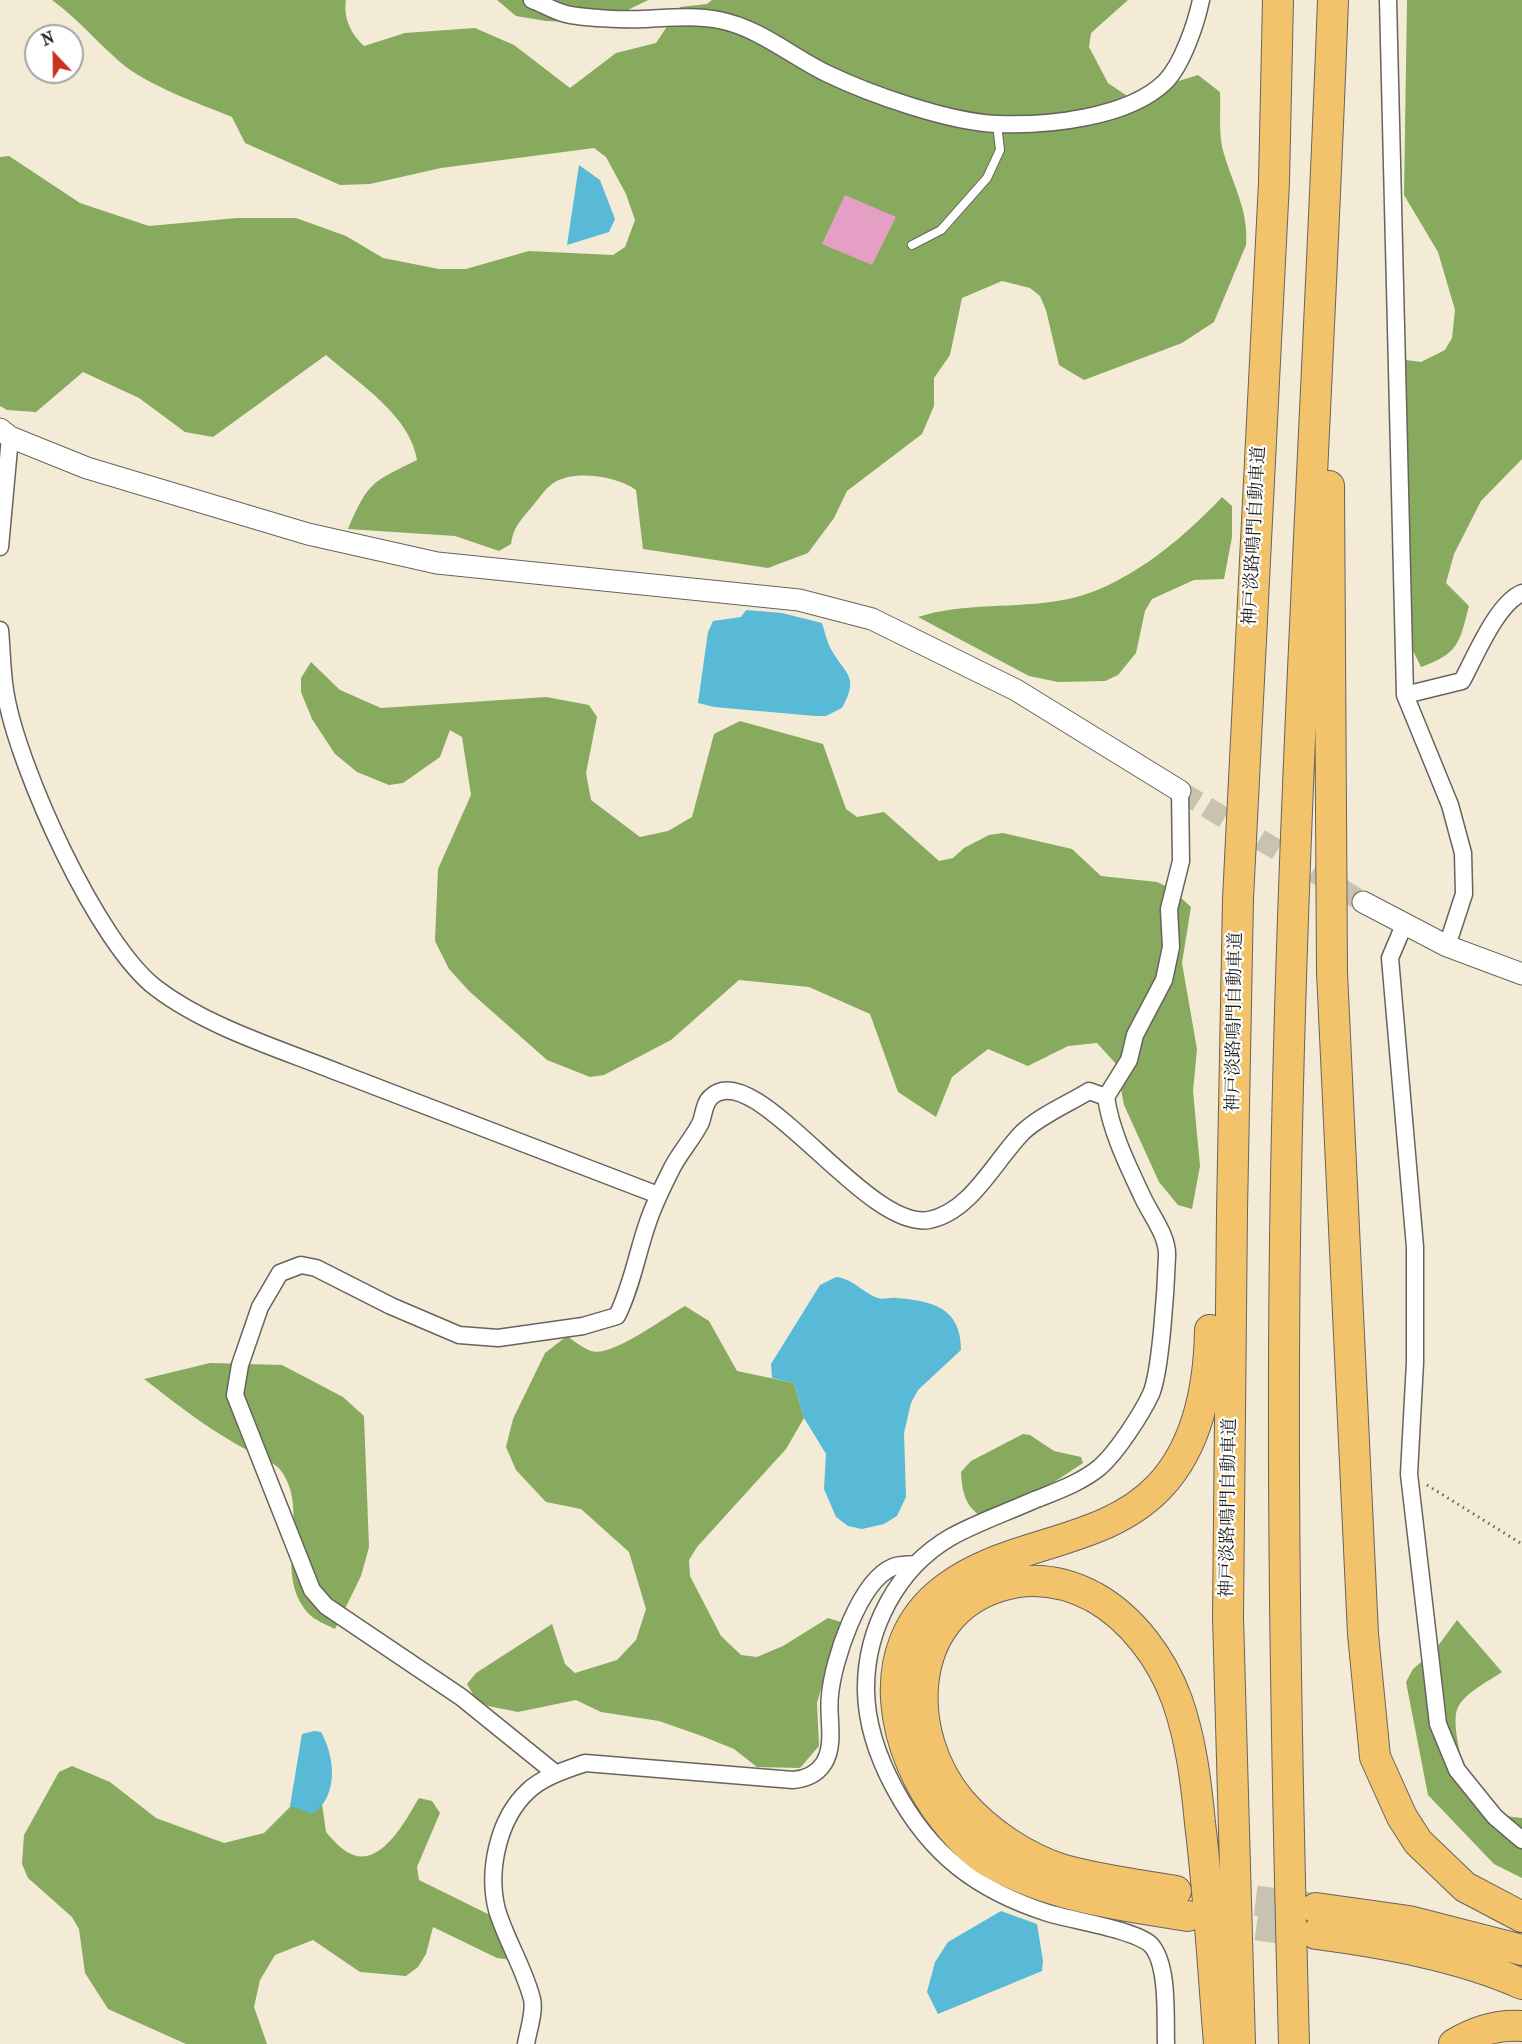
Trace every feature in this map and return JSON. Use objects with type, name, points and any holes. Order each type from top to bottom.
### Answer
[{"type":"highway","name":"神戸淡路鳴門自動車道","points":[[1240,2044],[1228,1593],[1238,899],[1251,596],[1274,182],[1278,0]]},
{"type":"highway","points":[[1294,2044],[1287,1722],[1284,1308],[1287,1124],[1306,567],[1327,183],[1333,0]]},
{"type":"highway","points":[[1327,183],[1332,972],[1352,1434],[1368,1703],[1375,1758],[1402,1817],[1418,1842],[1465,1887],[1522,1917]]},
{"type":"highway","points":[[1219,2044],[1205,1862],[1195,1778],[1177,1699],[1163,1671],[1138,1632],[1113,1608],[1080,1590],[1057,1582],[1025,1580],[993,1588],[961,1607],[940,1631],[925,1670],[924,1728],[939,1768],[955,1793],[981,1822],[1030,1856],[1063,1869],[1182,1903],[1058,1892],[987,1861],[956,1834],[929,1800],[909,1761],[897,1721],[895,1692],[898,1664],[907,1638],[921,1614],[942,1590],[981,1567],[1108,1522],[1142,1502],[1173,1471],[1188,1446],[1200,1412],[1210,1368],[1217,1011],[1238,696],[1251,596]]},
{"type":"highway","points":[[1522,1950],[1409,1922],[1316,1921],[1358,1939],[1461,1963],[1522,1984]]},
{"type":"highway","points":[[1454,2044],[1469,2036],[1494,2028],[1522,2026]]},
{"type":"street","points":[[532,0],[567,14],[642,19],[663,16],[720,20],[761,35],[828,74],[900,102],[921,109],[997,124],[1074,119],[1113,111],[1146,98],[1167,80],[1195,29],[1201,0]]},
{"type":"street","points":[[1388,0],[1405,695],[1450,805],[1463,854],[1464,894],[1447,946]]},
{"type":"street","points":[[0,547],[5,433],[87,468],[308,534],[437,563],[799,600],[872,619],[1016,690],[1180,791],[1181,861],[1169,909],[1171,947],[1164,980],[1136,1035],[1129,1060],[1106,1097],[1121,1151],[1167,1252],[1153,1388],[1110,1456],[1098,1469],[1070,1485],[950,1538],[915,1564],[902,1580],[879,1619],[868,1666],[868,1715],[874,1743],[891,1783],[912,1816],[955,1864],[967,1874],[1005,1895],[1047,1913],[1131,1935],[1150,1945],[1162,1968],[1166,2044]]},
{"type":"street","points":[[1405,695],[1462,681],[1498,616],[1515,596],[1522,593]]},
{"type":"street","points":[[0,630],[5,696],[21,753],[65,852],[104,925],[128,962],[155,987],[188,1010],[264,1043],[658,1195]]},
{"type":"street","points":[[1363,902],[1447,946],[1522,974]]},
{"type":"street","points":[[1404,925],[1390,958],[1415,1247],[1415,1362],[1409,1474],[1438,1724],[1457,1770],[1495,1818],[1522,1840]]},
{"type":"street","points":[[555,1773],[460,1697],[326,1606],[312,1590],[235,1395],[240,1365],[260,1307],[280,1273],[301,1265],[315,1268],[391,1306],[459,1335],[498,1338],[583,1326],[617,1316],[625,1299],[658,1195],[701,1122],[705,1106],[711,1096],[721,1092],[744,1093],[768,1107],[871,1200],[897,1214],[928,1220],[961,1205],[1025,1130],[1089,1091],[1106,1097]]},
{"type":"street","points":[[526,2044],[533,2001],[497,1908],[494,1864],[502,1831],[528,1790],[555,1773],[585,1764],[804,1779],[824,1764],[828,1751],[830,1695],[835,1671],[858,1606],[873,1582],[893,1566],[915,1564]]},
{"type":"lane","points":[[912,245],[941,230],[987,178],[1000,150],[997,124]]},
{"type":"path","points":[[1409,1474],[1522,1544]]},
{"type":"green space","points":[[52,0],[346,0],[345,7],[349,25],[364,46],[405,33],[475,28],[514,45],[570,88],[616,53],[656,43],[680,7],[707,4],[712,0],[1128,0],[1091,33],[1089,47],[1108,83],[1139,104],[1169,84],[1198,75],[1220,92],[1222,147],[1243,209],[1246,245],[1214,322],[1182,343],[1084,380],[1059,365],[1046,310],[1040,296],[1030,288],[1002,281],[962,298],[950,355],[934,378],[934,406],[922,434],[847,491],[834,518],[808,553],[768,568],[643,549],[636,490],[617,481],[594,476],[571,477],[552,484],[520,521],[513,533],[511,544],[499,551],[455,536],[348,529],[361,501],[373,485],[417,460],[412,444],[394,414],[326,355],[213,437],[185,432],[139,398],[83,372],[36,412],[7,410],[0,406],[0,157],[9,156],[80,203],[149,226],[237,218],[296,218],[346,236],[383,258],[439,269],[466,269],[529,251],[613,255],[625,247],[635,220],[626,194],[606,157],[594,148],[441,168],[370,184],[340,185],[245,143],[232,117],[174,93],[131,70],[84,28],[84,24],[79,24]]},
{"type":"green space","points":[[497,0],[648,0],[606,21],[592,23],[546,21],[516,16]]},
{"type":"green space","points":[[1407,0],[1522,0],[1522,459],[1481,501],[1454,554],[1446,583],[1469,606],[1456,646],[1443,657],[1421,667],[1409,642],[1402,504],[1406,360],[1421,362],[1445,350],[1452,338],[1455,310],[1438,252],[1404,195]]},
{"type":"green space","points":[[1222,497],[1232,506],[1232,537],[1224,579],[1194,580],[1152,599],[1145,611],[1136,653],[1118,675],[1105,681],[1058,682],[1029,676],[918,617],[971,607],[1045,603],[1085,594],[1107,586],[1150,561],[1170,546]]},
{"type":"green space","points":[[311,662],[340,690],[381,708],[546,697],[589,705],[597,717],[586,773],[591,800],[640,837],[668,831],[692,817],[714,734],[740,721],[823,744],[846,809],[857,817],[884,812],[939,861],[953,858],[964,848],[989,835],[1003,833],[1072,849],[1101,876],[1157,882],[1170,888],[1191,907],[1182,963],[1197,1049],[1193,1091],[1200,1166],[1192,1209],[1178,1205],[1159,1182],[1124,1105],[1116,1064],[1097,1043],[1068,1046],[1028,1066],[988,1049],[952,1077],[936,1117],[898,1092],[870,1014],[809,987],[739,980],[671,1040],[604,1075],[590,1077],[547,1060],[469,991],[449,969],[435,941],[438,869],[471,795],[462,737],[450,730],[440,757],[403,783],[389,785],[357,772],[335,754],[312,719],[301,692],[301,678]]},
{"type":"green space","points":[[685,1306],[709,1321],[737,1371],[794,1383],[804,1418],[786,1449],[697,1547],[689,1560],[690,1576],[721,1636],[741,1655],[757,1657],[783,1646],[828,1618],[841,1622],[817,1703],[819,1746],[800,1768],[757,1767],[734,1749],[702,1736],[659,1721],[601,1712],[576,1700],[518,1712],[488,1706],[475,1698],[467,1684],[476,1673],[552,1624],[565,1664],[575,1673],[617,1660],[636,1640],[646,1609],[629,1552],[581,1509],[546,1502],[516,1470],[506,1447],[513,1419],[545,1353],[567,1336],[591,1351],[600,1352],[624,1343]]},
{"type":"green space","points":[[210,1363],[282,1365],[343,1397],[364,1416],[369,1547],[361,1576],[335,1629],[311,1616],[298,1597],[291,1563],[293,1510],[291,1493],[282,1472],[271,1462],[210,1428],[144,1379]]},
{"type":"green space","points":[[1023,1434],[1030,1435],[1054,1451],[1081,1457],[1083,1463],[1039,1492],[986,1518],[979,1515],[966,1499],[961,1472],[971,1461]]},
{"type":"green space","points":[[1457,1620],[1502,1672],[1472,1692],[1458,1707],[1457,1738],[1471,1799],[1495,1812],[1522,1818],[1522,1878],[1494,1864],[1428,1795],[1406,1682],[1413,1669],[1435,1650]]},
{"type":"green space","points":[[72,1766],[110,1782],[156,1818],[224,1843],[264,1833],[294,1803],[321,1797],[326,1832],[347,1852],[359,1856],[370,1855],[391,1840],[419,1798],[432,1801],[440,1813],[417,1867],[419,1880],[494,1917],[525,1962],[497,1958],[433,1927],[426,1954],[418,1967],[406,1976],[360,1972],[313,1940],[275,1955],[260,1980],[254,2007],[267,2044],[186,2044],[108,2009],[85,1973],[79,1929],[72,1917],[28,1878],[22,1864],[24,1835],[59,1772]]},
{"type":"water","points":[[579,165],[600,180],[615,219],[609,232],[567,245]]},
{"type":"water","points":[[746,610],[782,613],[822,623],[830,648],[849,677],[850,690],[842,708],[826,716],[815,716],[714,707],[698,703],[708,632],[713,621],[741,617]]},
{"type":"water","points":[[836,1277],[847,1280],[878,1298],[909,1299],[932,1304],[950,1315],[960,1336],[961,1350],[918,1390],[911,1403],[904,1433],[906,1497],[897,1516],[884,1524],[862,1529],[848,1526],[836,1517],[824,1489],[826,1454],[804,1418],[794,1383],[772,1378],[771,1364],[820,1285]]},
{"type":"water","points":[[321,1732],[326,1742],[332,1775],[327,1797],[313,1814],[290,1806],[302,1734]]},
{"type":"water","points":[[1001,1911],[1037,1924],[1043,1961],[1042,1971],[938,2014],[927,1992],[935,1962],[948,1942]]},
{"type":"building","points":[[845,195],[896,217],[872,265],[822,244]]},
{"type":"tunnel","points":[[1180,791],[1363,902]]},
{"type":"tunnel","points":[[1211,1895],[1316,1908]]},
{"type":"tunnel","points":[[1212,1919],[1316,1934]]}]
